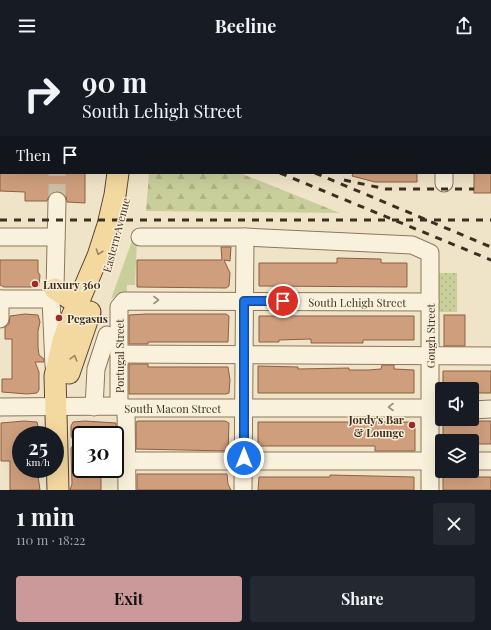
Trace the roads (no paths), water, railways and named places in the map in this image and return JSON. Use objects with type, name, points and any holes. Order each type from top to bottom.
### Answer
[{"type":"main road","name":"Eastern Avenue","points":[[58,490],[55,376],[64,341],[98,256],[108,225],[118,174]]},
{"type":"main road","name":"Eastern Avenue","points":[[56,408],[86,321],[116,246],[124,216],[130,174]]},
{"type":"main road","points":[[53,294],[69,298],[80,298]]},
{"type":"street","name":"Eastern Avenue","points":[[55,376],[52,347],[57,201]]},
{"type":"street","points":[[0,237],[56,237]]},
{"type":"street","points":[[140,237],[245,237],[243,490]]},
{"type":"street","name":"Gough Street","points":[[245,237],[412,246],[430,254],[430,355],[435,400]]},
{"type":"street","points":[[0,319],[0,299],[53,294]]},
{"type":"street","name":"South Lehigh Street","points":[[119,307],[124,301],[430,302]]},
{"type":"street","name":"Portugal Street","points":[[119,307],[119,354],[127,461],[127,490]]},
{"type":"street","points":[[94,407],[96,369],[107,335]]},
{"type":"street","points":[[119,354],[491,356]]},
{"type":"street","name":"South Macon Street","points":[[0,407],[435,409]]},
{"type":"street","points":[[479,410],[491,410]]},
{"type":"street","points":[[479,461],[491,460]]},
{"type":"street","points":[[127,461],[435,461]]},
{"type":"street","name":"Gough Street","points":[[430,490],[435,466]]},
{"type":"tunnel","points":[[57,174],[57,201]]},
{"type":"railway","points":[[282,174],[491,260]]},
{"type":"railway","points":[[317,174],[491,247]]},
{"type":"railway","points":[[344,180],[386,189],[474,189]]},
{"type":"railway","points":[[0,220],[491,220]]},
{"type":"place","name":"Luxury 360","points":[[35,284]]},
{"type":"place","name":"Pegasus","points":[[59,318]]},
{"type":"place","name":"Jordy's Bar & Lounge","points":[[412,425]]}]
